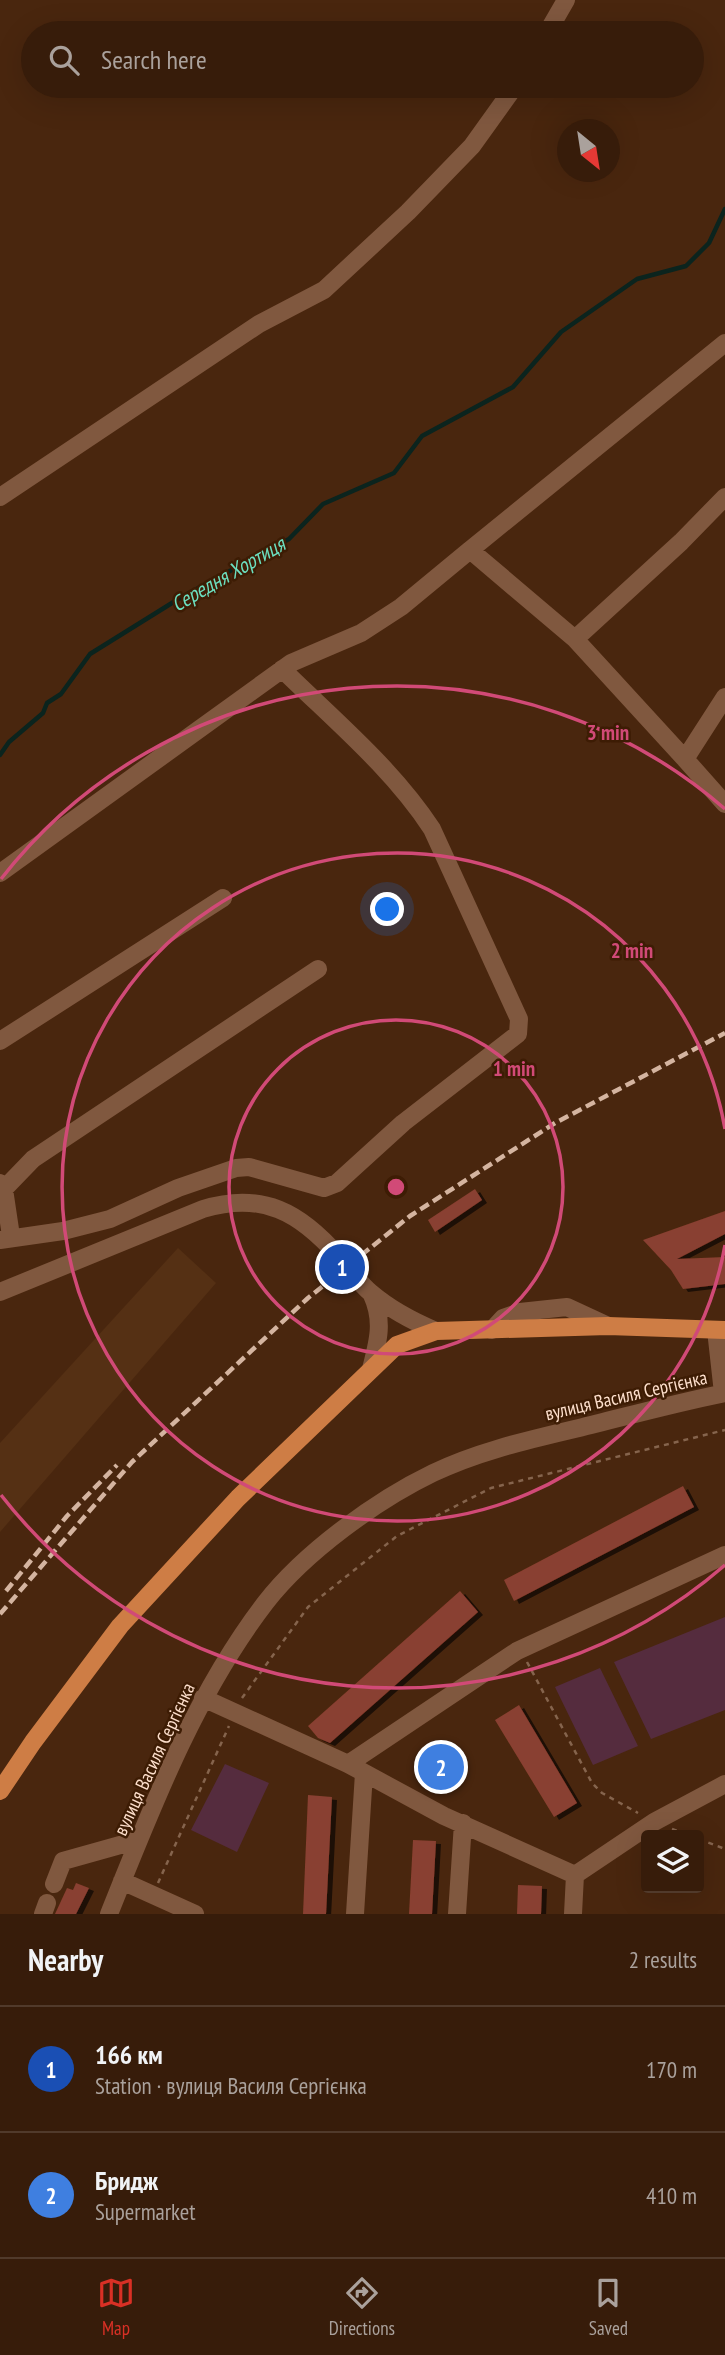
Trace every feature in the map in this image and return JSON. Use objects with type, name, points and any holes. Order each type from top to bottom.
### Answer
[{"type":"main road","points":[[0,1791],[33,1742],[120,1626],[238,1498],[397,1345],[436,1331],[608,1326],[721,1330]]},
{"type":"street","points":[[554,21],[566,0]]},
{"type":"street","points":[[0,497],[259,324],[324,290],[408,212],[472,146],[507,98]]},
{"type":"street","points":[[0,873],[282,669],[360,633],[401,607],[725,343]]},
{"type":"street","points":[[575,639],[681,542],[725,497]]},
{"type":"street","points":[[470,550],[575,639],[725,804]]},
{"type":"street","points":[[282,669],[383,769],[417,806],[432,829],[519,1019],[518,1034],[403,1123],[337,1184],[324,1188],[248,1167],[236,1168],[178,1188],[110,1219],[63,1231],[6,1238],[2,1186],[33,1159],[318,969]]},
{"type":"street","points":[[685,760],[725,697]]},
{"type":"street","points":[[0,1041],[223,898]]},
{"type":"street","points":[[0,1292],[203,1209],[237,1201],[264,1203],[295,1215],[330,1247],[370,1292],[404,1317],[436,1331]]},
{"type":"street","points":[[370,1292],[380,1314],[378,1342],[371,1369]]},
{"type":"street","points":[[721,1330],[724,1393]]},
{"type":"street","name":"вулиця Василя Сергієнка","points":[[109,1914],[138,1840],[203,1698],[267,1601],[307,1560],[371,1510],[433,1473],[502,1446],[724,1393]]},
{"type":"street","points":[[356,1768],[521,1649],[725,1555]]},
{"type":"street","points":[[203,1698],[356,1768],[444,1816],[575,1875]]},
{"type":"street","points":[[355,1914],[356,1768]]},
{"type":"street","points":[[575,1875],[654,1822],[725,1784]]},
{"type":"street","points":[[457,1914],[463,1823]]},
{"type":"street","points":[[54,1884],[63,1861],[138,1840]]},
{"type":"street","points":[[573,1914],[575,1875]]},
{"type":"street","points":[[122,1881],[195,1914]]},
{"type":"path","points":[[153,1895],[243,1697],[308,1607],[397,1536],[491,1488],[725,1430]]},
{"type":"path","points":[[521,1649],[592,1783],[602,1793],[654,1822]]},
{"type":"path","points":[[704,1841],[725,1849]]},
{"type":"shaded area","points":[[178,1248],[216,1283],[0,1532],[0,1443]]},
{"type":"shaded area","points":[[725,1617],[725,1710],[651,1739],[614,1662]]},
{"type":"shaded area","points":[[600,1668],[638,1746],[593,1765],[555,1687]]},
{"type":"shaded area","points":[[225,1764],[269,1783],[237,1852],[191,1830]]},
{"type":"building","points":[[475,1189],[482,1200],[435,1232],[428,1220]]},
{"type":"building","points":[[725,1211],[725,1234],[677,1259],[725,1257],[725,1284],[683,1289],[671,1270],[643,1240]]},
{"type":"building","points":[[683,1486],[694,1507],[514,1601],[504,1580]]},
{"type":"building","points":[[460,1591],[478,1612],[330,1743],[318,1738],[308,1726]]},
{"type":"building","points":[[519,1705],[577,1803],[554,1817],[495,1720]]},
{"type":"building","points":[[437,1744],[461,1754],[445,1790],[421,1780]]},
{"type":"building","points":[[308,1795],[332,1797],[326,1914],[303,1914]]},
{"type":"building","points":[[413,1840],[436,1841],[432,1914],[409,1914]]},
{"type":"building","points":[[76,1883],[89,1888],[76,1914],[55,1914],[67,1888],[73,1890]]},
{"type":"building","points":[[518,1885],[542,1886],[541,1914],[517,1914]]},
{"type":"waterway","name":"Середня Хортиця","points":[[0,755],[9,742],[43,713],[47,703],[61,694],[90,654],[180,598],[289,539],[323,504],[394,473],[422,436],[513,387],[561,332],[637,279],[686,266],[709,243],[725,209]]},
{"type":"railway","points":[[0,1614],[132,1462],[308,1298],[410,1216],[555,1123],[725,1033]]},
{"type":"railway","points":[[6,1591],[67,1516],[117,1465]]},
{"type":"place","name":"166 км","points":[[342,1267]]},
{"type":"place","name":"Бридж","points":[[441,1767]]}]
